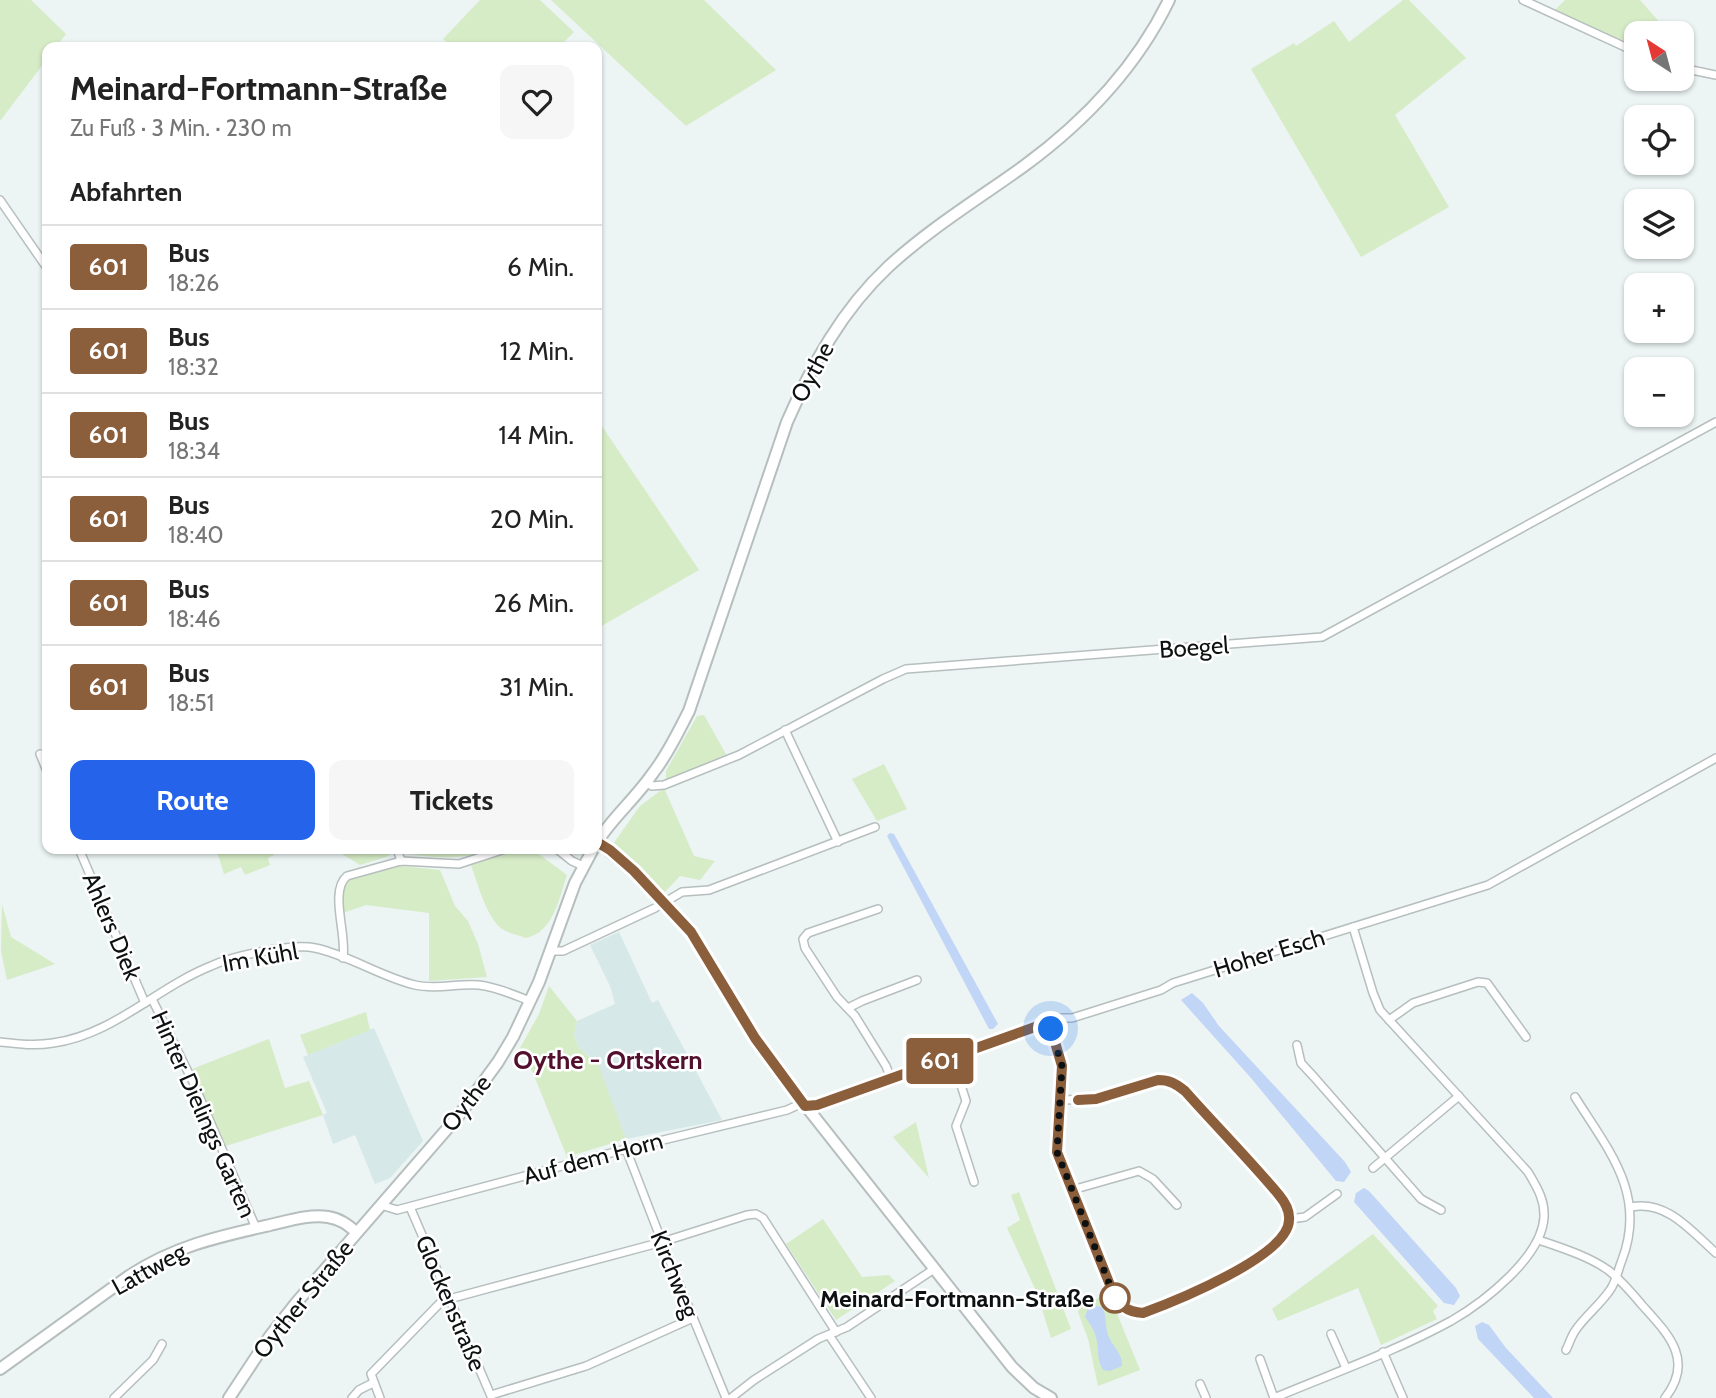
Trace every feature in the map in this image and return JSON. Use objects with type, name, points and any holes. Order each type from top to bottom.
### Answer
[{"type":"main road","name":"Oythe","points":[[602,835],[671,747],[689,710],[787,422],[805,381],[826,344],[859,299],[887,268],[920,240],[1044,151],[1093,109],[1127,69],[1159,21],[1169,0]]},
{"type":"main road","points":[[602,845],[621,858],[665,902],[697,940],[755,1038],[805,1106],[1012,1367],[1034,1388],[1051,1398]]},
{"type":"main road","name":"Oythe","points":[[381,1205],[478,1091],[513,1037],[590,854]]},
{"type":"main road","name":"Oyther Straße","points":[[229,1398],[270,1336],[381,1205]]},
{"type":"main road","name":"Lattweg","points":[[0,1369],[149,1263],[199,1242],[308,1217],[327,1217],[345,1222],[356,1232]]},
{"type":"street","points":[[1522,0],[1624,47]]},
{"type":"street","points":[[1694,70],[1716,75]]},
{"type":"street","points":[[0,200],[42,261]]},
{"type":"street","name":"Boegel","points":[[646,782],[652,786],[664,785],[730,760],[894,673],[916,667],[1322,638],[1716,422]]},
{"type":"street","points":[[785,730],[838,842]]},
{"type":"street","points":[[40,754],[42,759]]},
{"type":"street","name":"Hoher Esch","points":[[805,1106],[817,1105],[1049,1022],[1072,1018],[1161,990],[1173,983],[1488,885],[1716,758]]},
{"type":"street","points":[[551,951],[563,951],[682,892],[709,890],[875,827]]},
{"type":"street","name":"Ahlers Diek","points":[[81,854],[148,1001]]},
{"type":"street","points":[[399,854],[401,861]]},
{"type":"street","points":[[343,958],[345,945],[338,891],[341,881],[347,876],[401,861],[459,864],[490,854]]},
{"type":"street","points":[[563,854],[583,866]]},
{"type":"street","points":[[878,909],[808,933],[803,939],[805,948],[837,997],[848,1008],[886,1066],[891,1079]]},
{"type":"street","points":[[1260,1359],[1274,1398],[1446,1323],[1471,1308],[1515,1270],[1539,1240],[1545,1216],[1541,1194],[1528,1172],[1376,1003],[1353,927]]},
{"type":"street","name":"Im Kühl","points":[[0,1042],[40,1044],[76,1038],[97,1031],[190,975],[213,965],[245,956],[300,947],[314,948],[418,986],[433,988],[477,985],[494,988],[530,1002]]},
{"type":"street","points":[[848,1008],[862,1000],[918,980]]},
{"type":"street","points":[[1389,1020],[1413,1003],[1478,982],[1487,983],[1526,1037]]},
{"type":"street","name":"Hinter Dielings Garten","points":[[148,1001],[193,1082],[256,1228]]},
{"type":"street","points":[[1049,1022],[1062,1066],[1057,1152],[1115,1298],[1123,1308],[1133,1312],[1151,1310],[1238,1270],[1282,1236],[1290,1219],[1280,1197],[1185,1091],[1175,1084],[1158,1080],[1096,1099],[1062,1100]]},
{"type":"street","points":[[1297,1045],[1301,1063],[1421,1199],[1441,1210]]},
{"type":"street","points":[[952,1057],[966,1101],[956,1126],[974,1182]]},
{"type":"street","points":[[1373,1168],[1459,1096]]},
{"type":"street","points":[[1566,1350],[1575,1329],[1612,1287],[1627,1247],[1631,1207],[1617,1164],[1575,1097]]},
{"type":"street","name":"Auf dem Horn","points":[[381,1205],[397,1210],[410,1207],[798,1105],[805,1106]]},
{"type":"street","name":"Kirchweg","points":[[626,1149],[728,1398]]},
{"type":"street","points":[[1072,1190],[1139,1171],[1153,1179],[1177,1205]]},
{"type":"street","points":[[1290,1219],[1305,1217],[1337,1194]]},
{"type":"street","points":[[1631,1207],[1642,1205],[1664,1209],[1716,1253]]},
{"type":"street","name":"Glockenstraße","points":[[410,1207],[491,1396]]},
{"type":"street","points":[[380,1398],[371,1374],[440,1303],[756,1214],[763,1217],[871,1398]]},
{"type":"street","points":[[1539,1240],[1609,1270],[1667,1333],[1675,1346],[1678,1360],[1674,1384],[1665,1398]]},
{"type":"street","points":[[728,1398],[818,1339],[847,1327],[934,1269]]},
{"type":"street","points":[[491,1396],[586,1366],[693,1318]]},
{"type":"street","points":[[1331,1334],[1346,1368]]},
{"type":"street","points":[[114,1398],[153,1360],[162,1344]]},
{"type":"street","points":[[1383,1352],[1403,1398]]},
{"type":"street","points":[[352,1398],[359,1390],[373,1384]]},
{"type":"street","points":[[1200,1384],[1206,1398]]},
{"type":"shaded area","points":[[619,932],[652,1003],[658,1000],[722,1120],[626,1139],[594,1060],[579,1048],[574,1035],[577,1021],[615,1004],[610,986],[590,945]]},
{"type":"shaded area","points":[[374,1028],[423,1141],[390,1178],[375,1184],[355,1135],[333,1144],[323,1115],[327,1113],[303,1057]]},
{"type":"green space","points":[[0,0],[31,0],[66,34],[60,42],[42,42],[42,66],[0,121]]},
{"type":"green space","points":[[480,0],[540,0],[574,32],[564,42],[446,42],[443,39]]},
{"type":"green space","points":[[551,0],[704,0],[776,70],[686,126],[602,48],[602,42],[596,42]]},
{"type":"green space","points":[[1403,0],[1409,0],[1466,58],[1395,115],[1449,207],[1361,257],[1251,69],[1294,43],[1296,46],[1334,21],[1349,42]]},
{"type":"green space","points":[[1565,0],[1640,0],[1658,21],[1624,21],[1624,42],[1554,11]]},
{"type":"green space","points":[[602,426],[699,570],[602,626]]},
{"type":"green space","points":[[704,715],[727,756],[666,781],[666,771],[697,716]]},
{"type":"green space","points":[[884,764],[907,809],[877,821],[852,779]]},
{"type":"green space","points":[[664,788],[694,856],[715,861],[700,880],[680,876],[664,893],[613,844],[640,806]]},
{"type":"green space","points":[[218,854],[274,855],[268,858],[270,865],[245,875],[241,867],[224,874]]},
{"type":"green space","points":[[342,854],[391,854],[386,857],[360,865]]},
{"type":"green space","points":[[407,854],[476,854],[451,857]]},
{"type":"green space","points":[[501,854],[539,854],[567,875],[549,921],[535,935],[526,938],[498,926],[484,901],[471,865]]},
{"type":"green space","points":[[401,866],[440,870],[455,906],[468,921],[487,977],[429,981],[429,913],[366,905],[343,913],[342,885],[370,871]]},
{"type":"green space","points":[[2,904],[11,937],[55,964],[7,980],[1,951]]},
{"type":"green space","points":[[549,986],[577,1021],[574,1035],[579,1048],[598,1064],[626,1139],[567,1157],[520,1048],[539,1014]]},
{"type":"green space","points":[[366,1012],[370,1030],[308,1055],[300,1035]]},
{"type":"green space","points":[[269,1039],[285,1088],[309,1081],[323,1115],[226,1146],[192,1069]]},
{"type":"green space","points":[[916,1122],[929,1178],[893,1137]]},
{"type":"green space","points":[[1019,1192],[1071,1329],[1051,1338],[1037,1293],[1007,1228],[1020,1220],[1011,1195]]},
{"type":"green space","points":[[823,1219],[862,1277],[889,1275],[895,1281],[836,1320],[786,1244]]},
{"type":"green space","points":[[1373,1234],[1438,1306],[1433,1311],[1437,1319],[1381,1345],[1358,1288],[1278,1321],[1272,1309]]},
{"type":"green space","points":[[1109,1294],[1140,1370],[1098,1386],[1088,1339],[1078,1312],[1081,1305]]},
{"type":"water","points":[[894,834],[998,1024],[993,1029],[989,1029],[887,836]]},
{"type":"water","points":[[1192,993],[1203,1003],[1219,1026],[1345,1162],[1351,1172],[1344,1182],[1336,1181],[1251,1078],[1181,1000]]},
{"type":"water","points":[[1364,1188],[1456,1288],[1460,1296],[1454,1305],[1444,1303],[1354,1202],[1356,1193]]},
{"type":"water","points":[[1102,1307],[1108,1335],[1122,1361],[1122,1366],[1110,1371],[1103,1370],[1101,1366],[1096,1335],[1085,1317],[1088,1308]]},
{"type":"water","points":[[1482,1322],[1489,1325],[1506,1348],[1553,1398],[1534,1398],[1478,1339],[1475,1326]]},
{"type":"bus line","name":"601","points":[[602,844],[634,871],[691,932],[755,1038],[805,1106],[817,1105],[1049,1022],[1062,1066],[1063,1079],[1057,1152],[1115,1298],[1123,1308],[1143,1313],[1225,1278],[1276,1242],[1287,1229],[1290,1219],[1280,1197],[1185,1091],[1175,1084],[1158,1080],[1096,1099],[1078,1100]]},
{"type":"place","name":"Meinard-Fortmann-Straße","points":[[1115,1298]]},
{"type":"district","name":"Oythe - Ortskern","points":[[608,1060]]},
{"type":"route","points":[[1051,1029],[1063,1079],[1057,1152],[1115,1298]]}]
